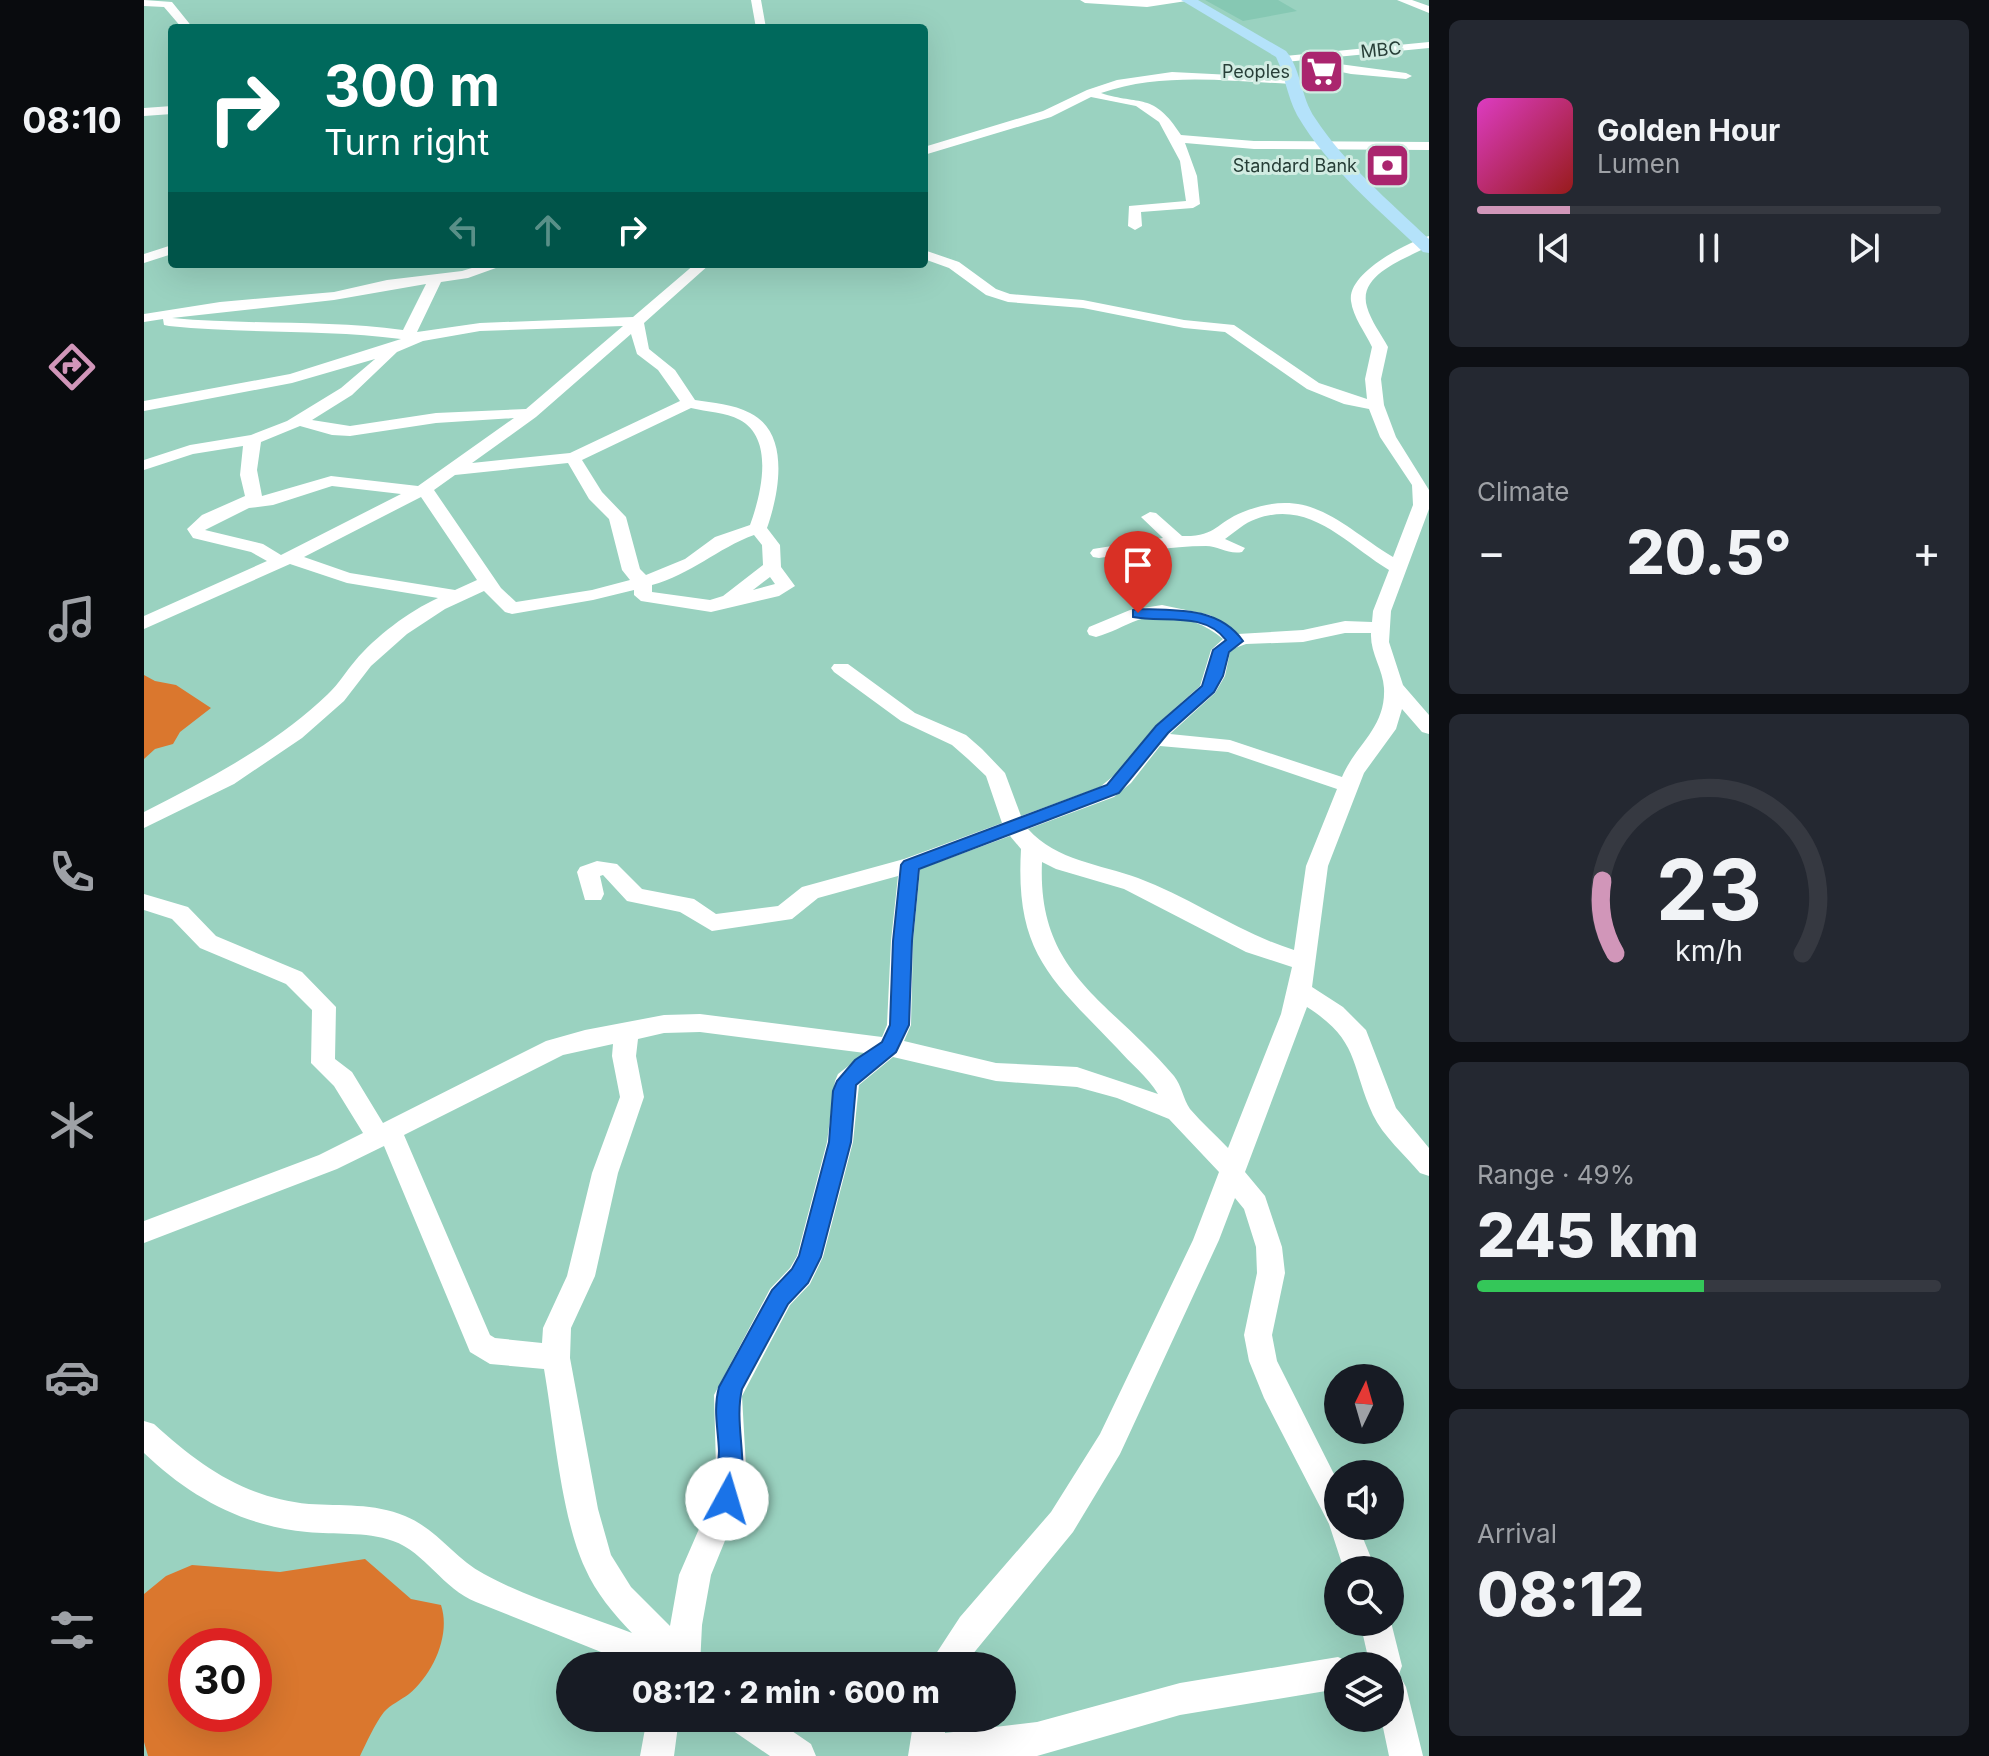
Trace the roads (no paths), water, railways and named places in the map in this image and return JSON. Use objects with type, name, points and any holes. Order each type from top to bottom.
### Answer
[{"type":"main road","points":[[1188,0],[1290,59],[1295,97],[1327,144],[1371,193],[1427,244]]},
{"type":"street","points":[[756,0],[760,24]]},
{"type":"street","points":[[1085,0],[1157,4],[1188,0]]},
{"type":"street","points":[[1106,2],[1121,0]]},
{"type":"street","points":[[1402,0],[1426,7]]},
{"type":"street","points":[[144,3],[168,4],[184,24]]},
{"type":"street","name":"MBC","points":[[1290,59],[1429,45]]},
{"type":"street","points":[[1290,59],[1351,71],[1412,78],[1340,55]]},
{"type":"street","points":[[928,150],[1047,114],[1091,92],[1121,82],[1172,75],[1291,81]]},
{"type":"street","points":[[1091,92],[1108,100],[1134,101],[1164,118],[1178,139],[1192,179],[1194,202],[1134,209],[1135,226]]},
{"type":"street","points":[[144,112],[168,110]]},
{"type":"street","points":[[1178,139],[1254,145],[1429,146]]},
{"type":"street","points":[[954,1652],[971,1628],[1038,1553],[1087,1485],[1146,1370],[1206,1240],[1286,1036],[1300,991],[1317,866],[1348,786],[1362,760],[1386,729],[1395,700],[1379,628],[1397,567],[1419,520],[1422,505],[1420,485],[1388,437],[1376,405],[1373,379],[1380,347],[1359,307],[1360,286],[1378,268],[1427,244]]},
{"type":"street","points":[[144,259],[168,250]]},
{"type":"street","points":[[928,256],[962,270],[997,295],[1229,328],[1313,386],[1350,401],[1376,405]]},
{"type":"street","points":[[144,319],[220,306],[334,296],[387,284],[434,281],[484,268]]},
{"type":"street","points":[[144,623],[285,560],[422,490],[530,414],[698,268]]},
{"type":"street","points":[[144,406],[292,378],[392,349],[414,336],[434,281]]},
{"type":"street","points":[[144,319],[233,328],[352,328],[414,336],[480,327],[636,321]]},
{"type":"street","points":[[636,321],[642,351],[654,357],[668,372],[689,403]]},
{"type":"street","points":[[144,465],[190,450],[254,439],[301,421],[373,370],[392,349]]},
{"type":"street","points":[[144,393],[179,397]]},
{"type":"street","points":[[451,470],[573,458],[689,403],[742,415],[759,428],[767,447],[769,466],[768,493],[758,528]]},
{"type":"street","points":[[301,421],[317,427],[345,429],[459,416],[530,414]]},
{"type":"street","points":[[247,503],[254,495],[248,478],[249,448],[254,439]]},
{"type":"street","points":[[1399,454],[1429,461]]},
{"type":"street","points":[[573,458],[595,495],[617,517],[631,570],[643,583],[643,595],[652,599],[699,607],[729,600],[772,567],[771,545],[758,528]]},
{"type":"street","points":[[458,596],[347,578],[196,531],[200,523],[247,503],[267,501],[331,481],[422,490],[446,517],[494,592],[512,608],[593,595],[643,583],[681,569],[721,541],[758,528]]},
{"type":"street","points":[[1209,540],[1236,521],[1253,514],[1302,509],[1330,518],[1371,552],[1397,567]]},
{"type":"street","points":[[1150,517],[1177,541]]},
{"type":"street","points":[[1099,553],[1177,541],[1209,540],[1236,548]]},
{"type":"street","points":[[144,821],[227,779],[295,733],[337,697],[383,643],[418,617],[488,582]]},
{"type":"street","points":[[1096,631],[1138,613],[1165,613],[1213,622],[1228,631],[1235,641]]},
{"type":"street","points":[[593,894],[588,872],[612,869],[635,895],[686,905],[715,923],[784,913],[810,892],[910,865],[1113,789],[1154,739],[1208,689],[1215,676],[1221,650],[1235,641],[1303,636],[1354,626],[1379,628]]},
{"type":"street","points":[[841,668],[908,717],[966,746],[995,773],[1014,827],[1032,847],[1064,864],[1132,884],[1254,946],[1304,962]]},
{"type":"street","points":[[1394,686],[1429,728]]},
{"type":"street","points":[[1154,739],[1230,746],[1348,786]]},
{"type":"street","points":[[1032,847],[1030,888],[1035,923],[1058,972],[1167,1085],[1178,1112],[1256,1204],[1267,1234],[1271,1273],[1258,1335],[1263,1361],[1274,1389],[1324,1486]]},
{"type":"street","points":[[678,1652],[695,1575],[727,1499],[731,1452],[727,1404],[731,1387],[780,1297],[800,1276],[810,1257],[840,1142],[843,1091],[847,1081],[862,1065],[889,1047],[899,1025],[902,941],[910,865]]},
{"type":"street","points":[[144,902],[180,913],[203,939],[288,974],[320,1000],[324,1007],[323,1063],[343,1079],[384,1134],[480,1343],[490,1351],[514,1351],[556,1358]]},
{"type":"street","points":[[1300,991],[1335,1013],[1357,1036],[1385,1113],[1429,1166]]},
{"type":"street","points":[[144,1232],[328,1162],[555,1048],[664,1024],[700,1023],[889,1047],[982,1070],[1077,1077],[1123,1090],[1178,1112]]},
{"type":"street","points":[[627,1033],[624,1056],[632,1097],[605,1173],[581,1276],[557,1328],[556,1358],[583,1509],[597,1561],[620,1598],[665,1644],[668,1652]]},
{"type":"street","points":[[144,1434],[198,1481],[248,1508],[275,1515],[374,1522],[404,1530],[417,1537],[459,1578],[476,1587],[641,1652]]},
{"type":"street","points":[[927,1741],[973,1748],[1037,1739],[1180,1699],[1324,1675]]},
{"type":"street","points":[[657,1756],[661,1732]]},
{"type":"street","points":[[764,1732],[799,1756]]},
{"type":"street","points":[[1400,1732],[1406,1756]]},
{"type":"place","name":"Peoples","points":[[1321,72]]},
{"type":"place","name":"Standard Bank","points":[[1388,166]]}]
